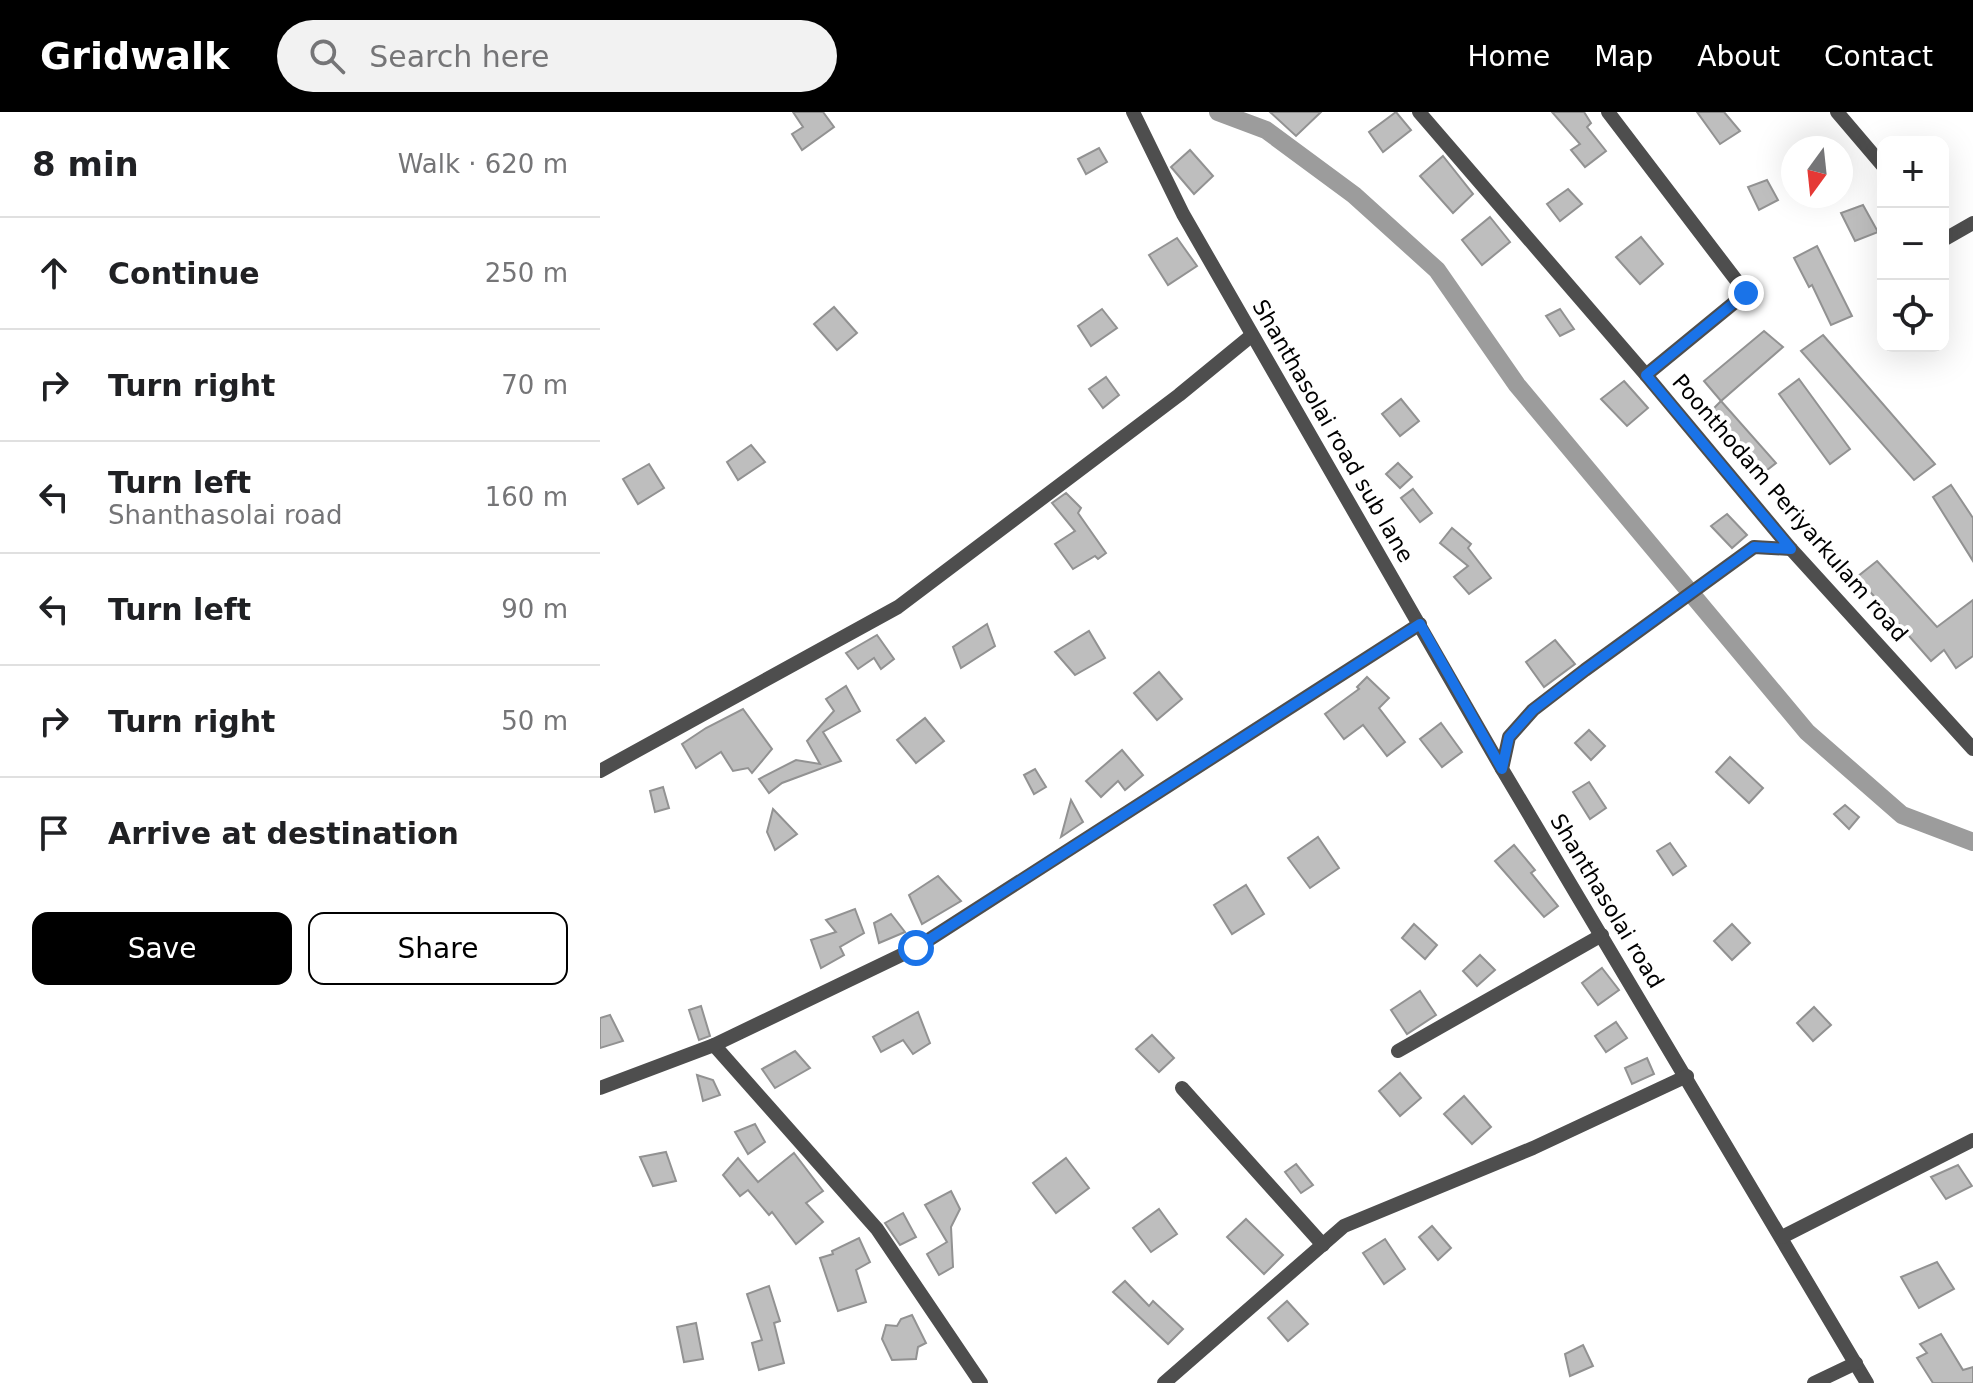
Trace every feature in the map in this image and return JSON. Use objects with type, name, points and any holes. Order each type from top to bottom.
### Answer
[{"type":"street","name":"Shanthasolai road sub lane","points":[[1133,112],[1183,214],[1251,336],[1502,769]]},
{"type":"street","name":"Poonthodam Periyarkulam road","points":[[1419,112],[1791,549],[1973,749]]},
{"type":"street","points":[[1608,112],[1746,293],[1646,375]]},
{"type":"street","points":[[1837,112],[1877,159]]},
{"type":"street","points":[[1949,237],[1973,223]]},
{"type":"street","points":[[600,771],[898,607],[1179,395],[1251,336]]},
{"type":"street","points":[[1502,769],[1509,737],[1533,710],[1754,547],[1791,549]]},
{"type":"street","points":[[600,1088],[714,1045],[916,948],[1420,624]]},
{"type":"street","name":"Shanthasolai road","points":[[1502,769],[1867,1383]]},
{"type":"street","points":[[1398,1051],[1602,935]]},
{"type":"street","points":[[714,1045],[877,1229],[981,1383]]},
{"type":"street","points":[[1164,1383],[1344,1226],[1533,1148],[1687,1076]]},
{"type":"street","points":[[1182,1088],[1323,1245]]},
{"type":"street","points":[[1782,1237],[1973,1140]]},
{"type":"street","points":[[1814,1383],[1856,1363]]},
{"type":"building","points":[[793,112],[823,112],[834,127],[802,150],[792,134],[803,127]]},
{"type":"building","points":[[1270,112],[1321,112],[1296,136]]},
{"type":"building","points":[[1396,112],[1411,130],[1383,152],[1369,132]]},
{"type":"building","points":[[1552,112],[1584,112],[1591,123],[1587,127],[1606,151],[1585,167],[1571,150],[1580,144]]},
{"type":"building","points":[[1697,112],[1724,112],[1740,131],[1720,144]]},
{"type":"building","points":[[1099,148],[1107,162],[1086,174],[1078,159]]},
{"type":"building","points":[[1190,150],[1213,176],[1194,194],[1171,167]]},
{"type":"building","points":[[1443,156],[1473,194],[1453,213],[1420,176]]},
{"type":"building","points":[[1767,180],[1778,200],[1759,210],[1748,187]]},
{"type":"building","points":[[1568,189],[1582,204],[1560,221],[1547,204]]},
{"type":"building","points":[[1863,205],[1877,232],[1855,241],[1841,213]]},
{"type":"building","points":[[1490,217],[1510,242],[1482,265],[1462,240]]},
{"type":"building","points":[[1641,237],[1663,264],[1640,284],[1616,257]]},
{"type":"building","points":[[1177,238],[1197,266],[1168,285],[1149,255]]},
{"type":"building","points":[[1817,246],[1852,316],[1831,325],[1812,285],[1809,287],[1794,258]]},
{"type":"building","points":[[834,307],[857,333],[837,350],[814,324]]},
{"type":"building","points":[[1102,309],[1117,328],[1091,346],[1078,326]]},
{"type":"building","points":[[1560,309],[1574,329],[1560,336],[1546,316]]},
{"type":"building","points":[[1764,331],[1783,347],[1721,401],[1704,381]]},
{"type":"building","points":[[1823,335],[1935,464],[1914,480],[1801,351]]},
{"type":"building","points":[[1106,377],[1119,395],[1103,408],[1089,389]]},
{"type":"building","points":[[1799,379],[1850,449],[1830,464],[1779,394]]},
{"type":"building","points":[[1624,381],[1648,408],[1627,426],[1601,399]]},
{"type":"building","points":[[1401,399],[1419,421],[1400,436],[1382,414]]},
{"type":"building","points":[[1721,401],[1776,463],[1757,478],[1703,419]]},
{"type":"building","points":[[751,445],[765,462],[738,480],[727,462]]},
{"type":"building","points":[[1398,463],[1412,477],[1400,488],[1386,474]]},
{"type":"building","points":[[649,464],[664,488],[638,504],[623,479]]},
{"type":"building","points":[[1951,485],[1973,518],[1973,561],[1933,497]]},
{"type":"building","points":[[1413,489],[1432,513],[1420,522],[1401,498]]},
{"type":"building","points":[[1066,493],[1081,508],[1078,513],[1106,553],[1073,569],[1055,544],[1075,531],[1052,503]]},
{"type":"building","points":[[1727,514],[1747,535],[1732,548],[1711,526]]},
{"type":"building","points":[[1452,528],[1471,544],[1468,548],[1491,578],[1469,594],[1454,577],[1468,566],[1440,543]]},
{"type":"building","points":[[1877,561],[1937,627],[1973,600],[1973,656],[1956,668],[1944,650],[1931,661],[1857,577]]},
{"type":"building","points":[[987,624],[995,646],[961,668],[953,647]]},
{"type":"building","points":[[1089,631],[1105,658],[1075,675],[1055,652]]},
{"type":"building","points":[[877,635],[894,659],[881,669],[874,658],[858,669],[846,653]]},
{"type":"building","points":[[1555,640],[1575,664],[1544,687],[1526,662]]},
{"type":"building","points":[[1159,672],[1182,699],[1157,720],[1134,693]]},
{"type":"building","points":[[1367,677],[1389,698],[1379,708],[1405,742],[1387,756],[1363,725],[1344,739],[1325,714],[1359,689],[1357,687]]},
{"type":"building","points":[[846,686],[860,711],[823,732],[841,761],[782,783],[769,793],[759,779],[796,760],[820,764],[807,741],[834,711],[826,699]]},
{"type":"building","points":[[743,709],[772,749],[752,773],[748,768],[733,771],[721,752],[696,768],[682,744]]},
{"type":"building","points":[[925,718],[944,741],[916,763],[897,740]]},
{"type":"building","points":[[1441,723],[1462,752],[1442,767],[1420,739]]},
{"type":"building","points":[[1589,730],[1605,746],[1591,760],[1575,743]]},
{"type":"building","points":[[1122,750],[1143,775],[1125,790],[1118,781],[1101,797],[1086,781]]},
{"type":"building","points":[[1730,757],[1763,788],[1749,803],[1716,772]]},
{"type":"building","points":[[1035,769],[1046,787],[1034,794],[1024,775]]},
{"type":"building","points":[[1589,782],[1606,808],[1590,819],[1573,792]]},
{"type":"building","points":[[663,787],[669,808],[655,812],[650,791]]},
{"type":"building","points":[[1071,800],[1083,822],[1061,837]]},
{"type":"building","points":[[1845,805],[1859,817],[1849,829],[1834,814]]},
{"type":"building","points":[[773,809],[797,834],[775,850],[767,832]]},
{"type":"building","points":[[1318,837],[1339,868],[1310,888],[1288,858]]},
{"type":"building","points":[[1670,843],[1686,866],[1673,875],[1657,851]]},
{"type":"building","points":[[1514,845],[1535,870],[1531,873],[1558,906],[1544,917],[1495,861]]},
{"type":"building","points":[[938,876],[961,901],[922,924],[909,895]]},
{"type":"building","points":[[1246,885],[1264,914],[1232,934],[1214,905]]},
{"type":"building","points":[[855,909],[864,933],[840,947],[844,955],[821,968],[811,940],[836,932],[826,920]]},
{"type":"building","points":[[891,914],[905,932],[879,943],[874,923]]},
{"type":"building","points":[[1414,924],[1437,945],[1425,959],[1402,938]]},
{"type":"building","points":[[1732,924],[1750,943],[1732,960],[1714,941]]},
{"type":"building","points":[[1480,955],[1495,970],[1477,986],[1463,971]]},
{"type":"building","points":[[1602,968],[1619,990],[1598,1005],[1582,983]]},
{"type":"building","points":[[1420,991],[1436,1015],[1407,1034],[1391,1010]]},
{"type":"building","points":[[701,1006],[710,1036],[699,1040],[689,1010]]},
{"type":"building","points":[[1814,1007],[1831,1025],[1813,1041],[1797,1023]]},
{"type":"building","points":[[918,1012],[930,1043],[913,1054],[903,1040],[881,1052],[873,1037]]},
{"type":"building","points":[[610,1015],[623,1041],[600,1048],[600,1018]]},
{"type":"building","points":[[1616,1022],[1627,1038],[1606,1052],[1595,1036]]},
{"type":"building","points":[[1152,1035],[1174,1058],[1159,1072],[1136,1049]]},
{"type":"building","points":[[795,1051],[810,1068],[775,1088],[762,1069]]},
{"type":"building","points":[[1647,1058],[1654,1074],[1632,1084],[1625,1068]]},
{"type":"building","points":[[1400,1073],[1421,1098],[1400,1116],[1379,1091]]},
{"type":"building","points":[[697,1075],[713,1080],[720,1095],[703,1101]]},
{"type":"building","points":[[1464,1096],[1491,1127],[1472,1144],[1444,1114]]},
{"type":"building","points":[[755,1124],[765,1142],[748,1154],[735,1132]]},
{"type":"building","points":[[666,1152],[676,1181],[653,1186],[640,1157]]},
{"type":"building","points":[[794,1153],[823,1191],[806,1203],[823,1222],[796,1244],[772,1212],[769,1215],[748,1190],[740,1196],[723,1175],[738,1158],[758,1182]]},
{"type":"building","points":[[1066,1158],[1089,1188],[1056,1213],[1033,1183]]},
{"type":"building","points":[[1296,1164],[1313,1185],[1301,1193],[1285,1172]]},
{"type":"building","points":[[1958,1165],[1972,1186],[1946,1199],[1931,1177]]},
{"type":"building","points":[[951,1191],[960,1209],[951,1227],[953,1267],[939,1275],[927,1254],[947,1242],[925,1205]]},
{"type":"building","points":[[1159,1209],[1177,1234],[1151,1252],[1133,1228]]},
{"type":"building","points":[[903,1213],[916,1237],[900,1245],[885,1223]]},
{"type":"building","points":[[1246,1219],[1283,1255],[1264,1274],[1227,1237]]},
{"type":"building","points":[[1432,1226],[1451,1248],[1438,1260],[1419,1237]]},
{"type":"building","points":[[859,1238],[870,1262],[856,1270],[866,1302],[838,1311],[820,1258]]},
{"type":"building","points":[[1385,1239],[1405,1269],[1384,1284],[1363,1253]]},
{"type":"building","points":[[1937,1262],[1954,1289],[1919,1308],[1901,1277]]},
{"type":"building","points":[[1125,1281],[1149,1306],[1153,1301],[1183,1329],[1168,1344],[1113,1292]]},
{"type":"building","points":[[769,1286],[780,1321],[774,1323],[784,1363],[759,1370],[752,1343],[762,1340],[747,1294]]},
{"type":"building","points":[[1287,1301],[1308,1324],[1288,1341],[1268,1318]]},
{"type":"building","points":[[912,1315],[926,1343],[918,1347],[916,1359],[892,1360],[882,1339],[886,1325],[897,1326],[901,1319]]},
{"type":"building","points":[[696,1323],[703,1359],[684,1362],[677,1327]]},
{"type":"building","points":[[1941,1334],[1963,1370],[1973,1367],[1973,1383],[1933,1383],[1917,1358],[1927,1353],[1920,1344]]},
{"type":"building","points":[[1583,1345],[1593,1366],[1570,1376],[1565,1354]]},
{"type":"waterway","points":[[1218,112],[1266,130],[1354,195],[1437,270],[1517,385],[1807,732],[1902,815],[1973,842]]},
{"type":"route","points":[[916,948],[1420,624],[1502,769],[1509,737],[1533,710],[1585,670],[1754,547],[1791,549],[1646,375],[1746,293]]}]
